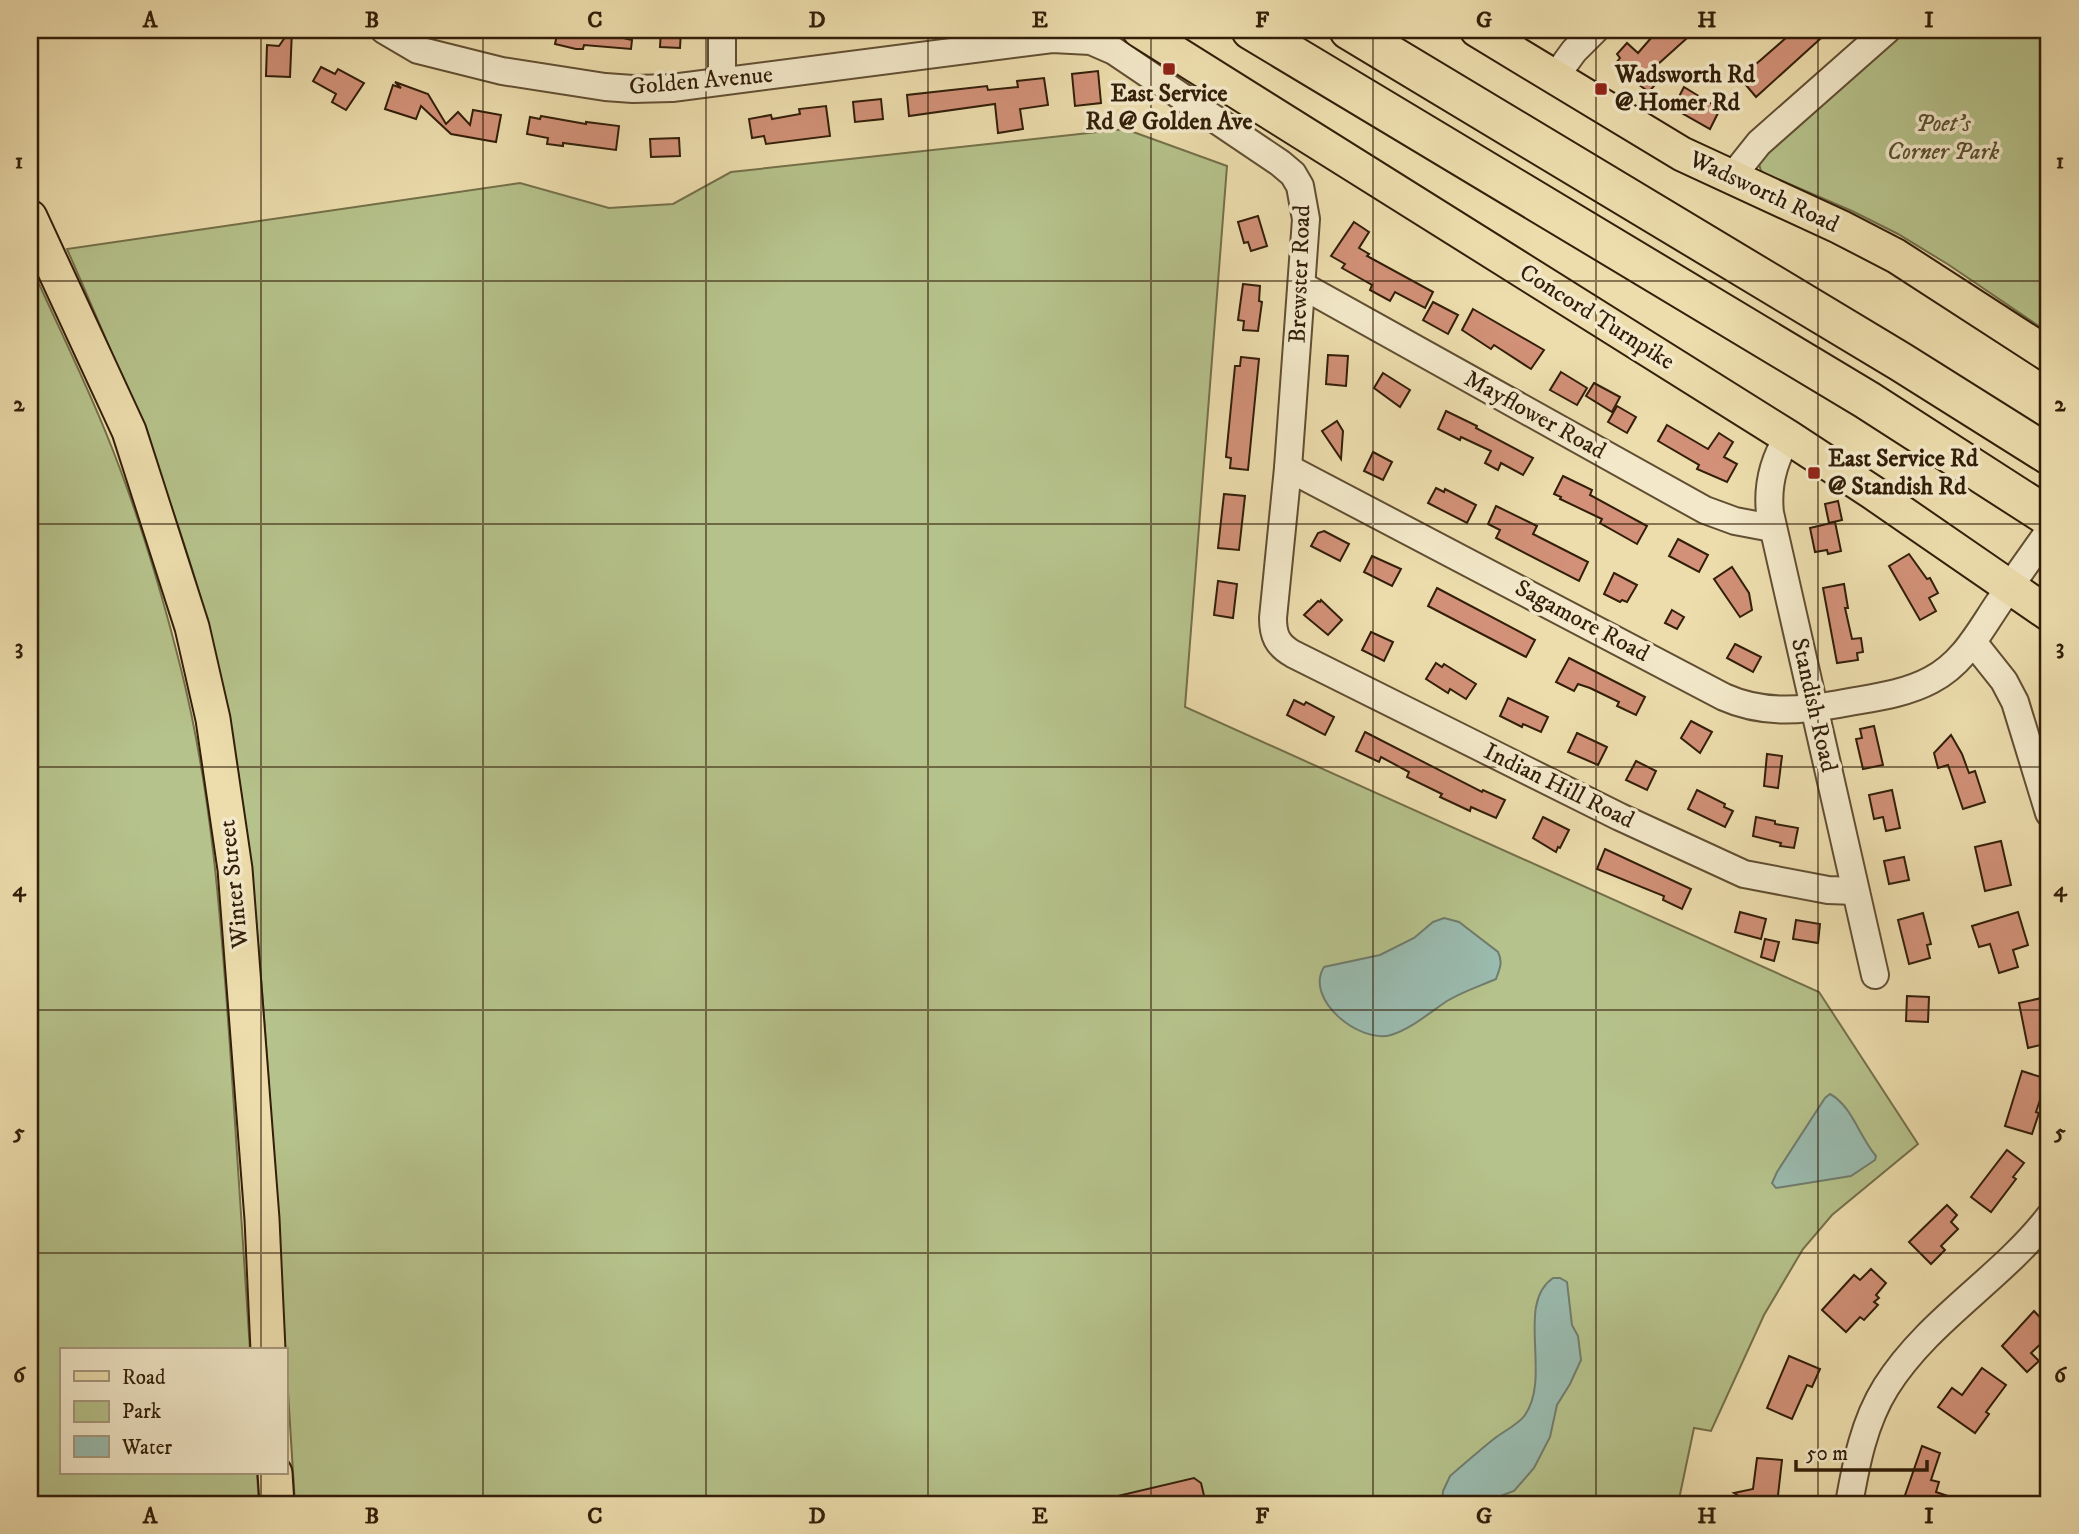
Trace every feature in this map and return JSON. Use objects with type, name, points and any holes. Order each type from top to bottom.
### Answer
[{"type":"highway","points":[[1251,30],[1867,400],[2042,516]]},
{"type":"highway","points":[[1361,35],[1901,362],[2049,455]]},
{"type":"main road","name":"Concord Turnpike","points":[[1139,30],[1788,437],[2049,614]]},
{"type":"main road","name":"Wadsworth Road","points":[[1477,30],[1669,146],[1890,253],[2049,355]]},
{"type":"main road","name":"Winter Street","points":[[30,217],[129,431],[192,627],[213,719],[236,869],[262,1219],[268,1348]]},
{"type":"main road","points":[[275,1474],[277,1504]]},
{"type":"street","name":"Golden Avenue","points":[[384,30],[430,54],[489,68],[548,79],[634,89],[672,88],[1029,36],[1067,34]]},
{"type":"street","points":[[722,30],[722,81]]},
{"type":"street","points":[[1555,77],[1574,51],[1595,30]]},
{"type":"street","points":[[1731,178],[1759,143],[1887,30]]},
{"type":"street","name":"Brewster Road","points":[[1067,34],[1114,51],[1273,158],[1293,174],[1300,187],[1305,202],[1303,286],[1273,618],[1278,642]]},
{"type":"street","name":"Mayflower Road","points":[[1303,286],[1706,510],[1735,521],[1772,528]]},
{"type":"street","name":"Standish Road","points":[[1788,437],[1771,477],[1769,504],[1772,528],[1875,975]]},
{"type":"street","name":"Sagamore Road","points":[[1288,468],[1724,697],[1759,708],[1815,708],[1892,694],[1937,677],[1956,663],[2010,587],[2042,516]]},
{"type":"street","name":"Indian Hill Road","points":[[1278,642],[1293,654],[1575,795],[1744,874],[1828,890],[1855,891]]},
{"type":"street","points":[[1973,642],[2004,681],[2015,702],[2049,813]]},
{"type":"street","points":[[1849,1504],[1861,1444],[1884,1390],[1923,1341],[2015,1254],[2049,1217]]},
{"type":"green space","name":"Poet's Corner Park","points":[[1904,30],[2049,30],[2049,333],[1898,234],[1761,171],[1759,164],[1777,141]]},
{"type":"green space","points":[[1125,129],[1227,166],[1185,707],[1819,992],[1918,1144],[1832,1215],[1803,1249],[1764,1315],[1711,1431],[1694,1428],[1678,1504],[295,1504],[261,976],[249,849],[230,723],[201,599],[172,509],[122,378],[67,249],[520,183],[609,208],[673,204],[731,172]]},
{"type":"green space","points":[[30,264],[97,412],[128,491],[148,549],[192,716],[208,810],[219,904],[250,1348],[60,1348],[60,1474],[257,1474],[259,1504],[30,1504]]},
{"type":"water","points":[[1444,918],[1459,922],[1498,952],[1501,962],[1496,979],[1447,1001],[1413,1025],[1391,1035],[1364,1033],[1350,1026],[1328,1005],[1320,979],[1324,967],[1380,955],[1414,938],[1433,922]]},
{"type":"water","points":[[1830,1094],[1838,1099],[1850,1114],[1876,1156],[1875,1160],[1851,1176],[1776,1188],[1772,1183],[1777,1172]]},
{"type":"water","points":[[1553,1278],[1567,1282],[1572,1325],[1578,1336],[1581,1360],[1557,1405],[1550,1437],[1534,1468],[1514,1491],[1479,1504],[1442,1504],[1443,1491],[1450,1476],[1525,1415],[1532,1399],[1535,1381],[1536,1305],[1542,1290]]},
{"type":"building","points":[[290,30],[290,77],[266,76],[267,45],[279,46]]},
{"type":"building","points":[[558,30],[603,33],[603,30],[624,30],[623,38],[632,40],[631,49],[584,45],[583,49],[576,49],[555,44]]},
{"type":"building","points":[[661,30],[681,30],[680,48],[660,47]]},
{"type":"building","points":[[1658,30],[1696,30],[1656,66],[1665,73],[1649,92],[1621,72],[1622,69],[1616,63],[1620,58],[1617,54],[1627,43],[1638,53]]},
{"type":"building","points":[[1795,30],[1830,30],[1756,97],[1740,78]]},
{"type":"building","points":[[321,67],[335,74],[338,69],[364,83],[346,110],[332,102],[336,94],[313,81]]},
{"type":"building","points":[[1098,71],[1101,103],[1075,106],[1072,74]]},
{"type":"building","points":[[1044,78],[1048,105],[1020,109],[1023,129],[998,133],[995,104],[909,116],[907,95],[987,86],[988,90],[1018,87],[1017,81]]},
{"type":"building","points":[[395,82],[428,94],[446,124],[458,112],[470,125],[473,110],[501,115],[496,142],[451,134],[421,106],[416,119],[385,109],[393,85],[401,88]]},
{"type":"building","points":[[1684,87],[1720,109],[1710,129],[1673,108]]},
{"type":"building","points":[[881,99],[883,119],[855,122],[853,102]]},
{"type":"building","points":[[826,106],[830,136],[766,144],[764,136],[752,138],[749,119],[771,115],[772,119],[800,114],[799,109]]},
{"type":"building","points":[[541,116],[586,124],[619,126],[616,150],[563,143],[563,146],[547,144],[548,138],[527,134],[530,117],[540,119]]},
{"type":"building","points":[[679,138],[680,156],[651,157],[650,139]]},
{"type":"building","points":[[1258,216],[1267,246],[1251,251],[1248,242],[1244,243],[1238,222]]},
{"type":"building","points":[[1354,222],[1369,232],[1359,248],[1369,254],[1367,256],[1433,292],[1425,308],[1395,292],[1390,301],[1370,290],[1372,285],[1342,268],[1345,264],[1331,256]]},
{"type":"building","points":[[1243,284],[1260,286],[1259,301],[1262,302],[1258,331],[1243,330],[1244,321],[1238,320]]},
{"type":"building","points":[[1433,302],[1458,315],[1448,334],[1423,320]]},
{"type":"building","points":[[1473,309],[1544,350],[1531,369],[1494,345],[1491,349],[1462,330]]},
{"type":"building","points":[[1328,355],[1348,356],[1346,386],[1326,384]]},
{"type":"building","points":[[1241,357],[1259,359],[1248,470],[1230,468],[1231,458],[1226,457],[1235,366],[1240,366]]},
{"type":"building","points":[[1561,372],[1587,388],[1577,405],[1550,390]]},
{"type":"building","points":[[1383,373],[1410,390],[1400,407],[1374,388]]},
{"type":"building","points":[[1594,383],[1620,397],[1612,412],[1586,396]]},
{"type":"building","points":[[1617,406],[1636,417],[1627,433],[1608,422]]},
{"type":"building","points":[[1446,411],[1533,458],[1523,475],[1501,463],[1498,470],[1485,463],[1491,451],[1438,429]]},
{"type":"building","points":[[1337,421],[1343,431],[1341,459],[1322,431]]},
{"type":"building","points":[[1667,425],[1708,449],[1719,433],[1733,442],[1724,457],[1737,464],[1727,482],[1697,469],[1699,465],[1658,441]]},
{"type":"building","points":[[1373,452],[1392,462],[1383,480],[1364,471]]},
{"type":"building","points":[[1563,476],[1592,490],[1590,495],[1647,526],[1637,544],[1600,523],[1602,519],[1554,494]]},
{"type":"building","points":[[1436,488],[1444,492],[1445,489],[1476,505],[1467,523],[1428,503]]},
{"type":"building","points":[[1224,494],[1245,496],[1239,550],[1218,548]]},
{"type":"building","points":[[1838,501],[1842,520],[1829,523],[1825,504]]},
{"type":"building","points":[[1496,506],[1537,526],[1533,534],[1588,562],[1579,581],[1496,538],[1500,530],[1488,524]]},
{"type":"building","points":[[1835,522],[1841,551],[1828,554],[1827,550],[1815,552],[1810,528]]},
{"type":"building","points":[[1324,531],[1349,544],[1340,561],[1311,546],[1318,533]]},
{"type":"building","points":[[1678,539],[1708,555],[1699,572],[1669,556]]},
{"type":"building","points":[[1909,554],[1927,579],[1930,578],[1938,593],[1929,598],[1936,611],[1920,620],[1889,566]]},
{"type":"building","points":[[1372,556],[1401,569],[1392,586],[1364,572]]},
{"type":"building","points":[[1732,567],[1749,593],[1752,610],[1740,617],[1714,579]]},
{"type":"building","points":[[1614,573],[1637,585],[1627,602],[1620,602],[1604,594]]},
{"type":"building","points":[[1218,581],[1237,584],[1233,618],[1214,615]]},
{"type":"building","points":[[1844,584],[1848,608],[1845,608],[1852,639],[1861,638],[1863,652],[1857,653],[1858,660],[1837,663],[1823,588]]},
{"type":"building","points":[[1437,588],[1535,640],[1526,657],[1428,606]]},
{"type":"building","points":[[1321,600],[1342,620],[1328,635],[1304,615]]},
{"type":"building","points":[[1672,610],[1684,617],[1677,629],[1665,623]]},
{"type":"building","points":[[1371,632],[1393,642],[1384,661],[1362,650]]},
{"type":"building","points":[[1735,644],[1761,657],[1753,672],[1727,658]]},
{"type":"building","points":[[1569,658],[1645,697],[1636,715],[1617,706],[1619,702],[1590,688],[1578,684],[1574,691],[1556,682]]},
{"type":"building","points":[[1436,663],[1442,667],[1444,664],[1476,684],[1466,699],[1450,689],[1448,693],[1426,679]]},
{"type":"building","points":[[1508,698],[1548,717],[1541,732],[1523,724],[1522,727],[1500,716]]},
{"type":"building","points":[[1294,700],[1304,705],[1306,702],[1334,717],[1325,735],[1287,715]]},
{"type":"building","points":[[1691,721],[1712,732],[1700,753],[1681,738]]},
{"type":"building","points":[[1874,726],[1883,765],[1863,769],[1856,739],[1862,738],[1860,729]]},
{"type":"building","points":[[1365,732],[1482,792],[1483,790],[1505,800],[1496,818],[1471,807],[1470,811],[1440,797],[1442,794],[1407,777],[1409,772],[1381,757],[1379,762],[1356,751]]},
{"type":"building","points":[[1577,733],[1607,747],[1598,765],[1568,752]]},
{"type":"building","points":[[1951,735],[1969,773],[1975,771],[1985,802],[1963,809],[1948,765],[1938,768],[1934,753]]},
{"type":"building","points":[[1767,754],[1782,756],[1778,788],[1764,786]]},
{"type":"building","points":[[1636,761],[1656,771],[1647,790],[1626,780]]},
{"type":"building","points":[[1697,790],[1733,811],[1725,827],[1688,809]]},
{"type":"building","points":[[1892,790],[1900,828],[1886,831],[1883,817],[1874,819],[1869,795]]},
{"type":"building","points":[[1543,817],[1569,830],[1556,852],[1533,838]]},
{"type":"building","points":[[1756,817],[1798,828],[1794,848],[1753,836]]},
{"type":"building","points":[[2001,841],[2011,885],[1985,891],[1975,847]]},
{"type":"building","points":[[1605,849],[1691,889],[1682,909],[1663,900],[1664,896],[1597,869]]},
{"type":"building","points":[[1904,857],[1909,880],[1889,884],[1884,861]]},
{"type":"building","points":[[1740,912],[1766,919],[1761,939],[1735,932]]},
{"type":"building","points":[[2018,912],[2028,945],[2013,950],[2018,967],[1999,973],[1990,944],[1979,947],[1972,926]]},
{"type":"building","points":[[1923,913],[1931,944],[1927,945],[1930,958],[1909,964],[1898,920]]},
{"type":"building","points":[[1796,920],[1820,924],[1818,943],[1793,939]]},
{"type":"building","points":[[1765,939],[1779,942],[1774,961],[1761,957]]},
{"type":"building","points":[[1907,996],[1929,997],[1928,1022],[1906,1021]]},
{"type":"building","points":[[2046,997],[2049,1020],[2045,1021],[2049,1043],[2028,1048],[2019,1003]]},
{"type":"building","points":[[2022,1071],[2047,1079],[2032,1134],[2005,1126]]},
{"type":"building","points":[[2007,1150],[2024,1163],[2013,1177],[2016,1179],[1991,1212],[1971,1197]]},
{"type":"building","points":[[1947,1205],[1957,1215],[1951,1222],[1958,1229],[1941,1246],[1945,1250],[1931,1264],[1909,1242]]},
{"type":"building","points":[[1871,1269],[1886,1283],[1876,1295],[1879,1298],[1874,1302],[1878,1305],[1864,1320],[1860,1317],[1846,1332],[1822,1310],[1854,1275],[1860,1280]]},
{"type":"building","points":[[2034,1311],[2049,1327],[2049,1336],[2031,1353],[2039,1361],[2027,1372],[2002,1346]]},
{"type":"building","points":[[1789,1356],[1820,1369],[1812,1387],[1807,1385],[1792,1419],[1767,1408]]},
{"type":"building","points":[[1982,1368],[2006,1385],[1986,1412],[1989,1414],[1975,1433],[1938,1407],[1952,1388],[1962,1395]]},
{"type":"building","points":[[1922,1446],[1940,1453],[1931,1480],[1939,1482],[1936,1492],[1966,1502],[1965,1504],[1902,1504]]},
{"type":"building","points":[[1757,1458],[1782,1460],[1777,1504],[1752,1504],[1734,1493],[1753,1489]]},
{"type":"building","points":[[1194,1478],[1201,1483],[1206,1504],[1106,1504],[1105,1499]]},
{"type":"place","name":"East Service Rd @ Golden Ave","points":[[1169,69]]},
{"type":"place","name":"Wadsworth Rd @ Homer Rd","points":[[1601,89]]},
{"type":"place","name":"East Service Rd @ Standish Rd","points":[[1814,473]]}]
